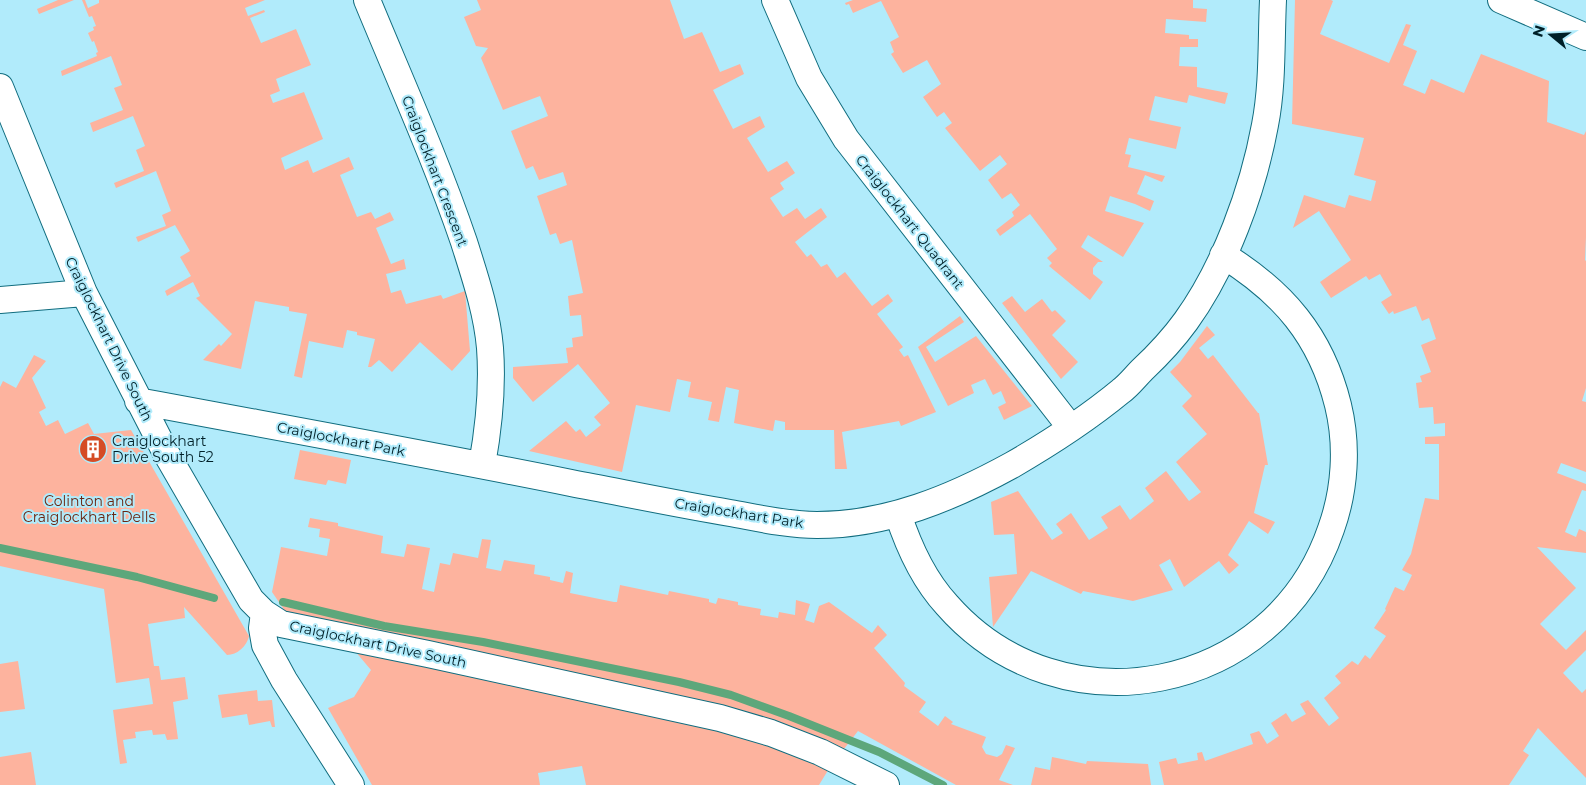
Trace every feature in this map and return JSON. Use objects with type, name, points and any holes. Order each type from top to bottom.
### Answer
[{"type":"street","name":"Craiglockhart Crescent","points":[[367,0],[449,198],[483,304],[490,348],[491,385],[489,424],[482,465]]},
{"type":"street","name":"Craiglockhart Quadrant","points":[[775,0],[810,78],[846,139],[1071,428]]},
{"type":"street","name":"Craiglockhart Park","points":[[138,401],[482,465],[714,511],[789,523],[839,524],[898,514],[966,489],[1036,451],[1071,428],[1123,389],[1172,339],[1188,318],[1223,256],[1251,181],[1265,124],[1270,90],[1273,0]]},
{"type":"street","points":[[1501,0],[1586,37]]},
{"type":"street","name":"Craiglockhart Drive South","points":[[0,87],[84,293],[138,401],[251,600],[264,614],[281,624],[720,718],[771,733],[820,752],[886,785]]},
{"type":"street","points":[[898,514],[906,539],[917,562],[930,584],[946,605],[970,628],[1005,653],[1028,665],[1052,674],[1077,680],[1128,683],[1170,676],[1203,666],[1248,642],[1286,607],[1302,587],[1316,565],[1327,542],[1341,492],[1344,467],[1342,433],[1334,391],[1326,366],[1300,322],[1284,302],[1265,284],[1223,256]]},
{"type":"street","points":[[0,300],[84,293]]},
{"type":"street","points":[[264,614],[262,628],[265,645],[343,783]]},
{"type":"green space","points":[[58,0],[74,0],[39,14],[37,9]]},
{"type":"green space","points":[[82,0],[85,0],[88,8],[99,3],[99,0],[265,0],[245,8],[248,16],[264,10],[265,12],[250,18],[261,43],[296,29],[311,65],[276,79],[280,91],[270,95],[273,103],[304,92],[323,139],[281,158],[285,170],[308,160],[313,173],[349,157],[354,169],[340,175],[357,217],[371,212],[375,219],[390,212],[394,220],[376,228],[391,264],[404,259],[406,269],[386,274],[391,293],[401,290],[406,304],[441,295],[443,299],[465,291],[470,351],[452,371],[420,342],[392,372],[379,360],[371,367],[368,367],[375,339],[357,335],[357,332],[347,330],[343,348],[309,341],[302,378],[294,376],[307,314],[289,311],[289,307],[255,301],[241,369],[203,360],[219,344],[221,346],[232,334],[196,298],[200,296],[193,282],[167,296],[165,291],[191,276],[180,257],[190,251],[175,225],[138,242],[136,237],[166,226],[162,215],[171,211],[156,171],[116,188],[114,183],[144,171],[136,150],[145,146],[133,116],[93,132],[90,123],[123,110],[114,88],[122,85],[111,56],[62,76],[61,71],[97,56],[96,53],[98,52],[94,41],[92,42],[88,33],[94,30],[93,27],[96,26],[92,16],[89,17]]},
{"type":"green space","points":[[477,0],[670,0],[684,39],[702,32],[720,72],[740,64],[744,74],[713,90],[733,129],[760,116],[765,127],[747,138],[768,172],[787,161],[795,173],[780,183],[784,189],[770,198],[783,217],[797,208],[805,219],[821,208],[827,217],[795,242],[807,257],[811,254],[821,267],[827,264],[837,278],[845,272],[872,306],[888,294],[893,301],[877,314],[903,347],[899,350],[904,357],[908,355],[936,412],[901,426],[899,421],[842,432],[847,469],[835,469],[834,430],[785,430],[785,422],[775,420],[773,431],[734,423],[739,390],[726,387],[719,422],[708,420],[712,402],[688,397],[691,382],[677,379],[670,412],[636,405],[622,472],[529,451],[566,421],[576,432],[580,429],[586,437],[601,425],[594,417],[610,403],[578,364],[533,402],[513,378],[513,367],[568,363],[566,348],[573,347],[572,338],[583,336],[581,315],[570,316],[568,296],[583,293],[572,240],[560,244],[556,233],[550,235],[537,196],[567,185],[563,172],[539,180],[533,166],[526,169],[511,131],[548,116],[540,96],[503,110],[481,58],[488,48],[476,46],[464,17],[481,10]]},
{"type":"green space","points":[[853,0],[1193,0],[1193,8],[1207,9],[1206,22],[1166,19],[1165,33],[1189,35],[1189,39],[1198,39],[1198,47],[1180,47],[1179,66],[1197,67],[1197,87],[1228,93],[1225,104],[1189,95],[1187,103],[1155,96],[1149,120],[1181,127],[1176,149],[1129,138],[1125,154],[1131,155],[1128,167],[1165,176],[1162,182],[1145,175],[1137,194],[1154,201],[1150,211],[1110,196],[1105,211],[1144,223],[1123,257],[1088,235],[1081,247],[1103,262],[1098,262],[1093,268],[1093,274],[1103,282],[1090,300],[1049,266],[1052,263],[1047,258],[1057,249],[1030,214],[1000,236],[996,230],[1014,216],[1012,212],[1020,205],[1011,193],[1002,199],[988,180],[1007,164],[1000,155],[980,171],[945,128],[952,123],[944,112],[937,117],[923,97],[941,84],[927,60],[903,73],[891,54],[894,52],[890,42],[899,37],[881,1],[853,13],[849,4],[846,5],[845,3]]},
{"type":"green space","points":[[1295,0],[1333,1],[1320,34],[1389,63],[1406,24],[1411,25],[1403,45],[1417,51],[1403,85],[1425,94],[1431,79],[1464,93],[1481,54],[1549,81],[1547,122],[1584,135],[1586,131],[1586,388],[1582,401],[1586,402],[1586,472],[1561,463],[1557,473],[1586,484],[1586,491],[1582,490],[1565,532],[1576,537],[1579,529],[1586,532],[1586,553],[1537,547],[1576,588],[1540,624],[1566,650],[1586,630],[1586,650],[1563,673],[1582,693],[1586,689],[1586,778],[1538,728],[1523,751],[1529,755],[1509,785],[1164,785],[1159,762],[1176,758],[1178,764],[1198,760],[1197,753],[1202,752],[1205,761],[1253,744],[1250,734],[1259,731],[1267,744],[1279,736],[1271,723],[1286,713],[1292,722],[1306,714],[1300,704],[1308,700],[1329,726],[1339,718],[1324,698],[1341,683],[1335,676],[1352,661],[1358,665],[1365,655],[1370,659],[1386,636],[1374,628],[1386,610],[1395,587],[1404,591],[1412,575],[1402,570],[1411,554],[1425,498],[1439,500],[1439,444],[1425,444],[1425,437],[1445,436],[1445,423],[1434,424],[1433,407],[1419,408],[1416,383],[1422,382],[1420,376],[1431,372],[1421,345],[1436,339],[1429,318],[1422,321],[1416,306],[1394,314],[1393,311],[1389,314],[1381,302],[1392,295],[1380,274],[1369,280],[1366,276],[1331,298],[1320,282],[1351,260],[1319,211],[1293,228],[1304,195],[1345,208],[1349,195],[1371,201],[1376,181],[1354,175],[1364,138],[1292,124]]},
{"type":"green space","points":[[1012,296],[1025,312],[1042,299],[1052,312],[1055,310],[1066,321],[1052,335],[1078,362],[1061,379],[1002,303]]},
{"type":"green space","points":[[960,316],[964,322],[926,347],[935,362],[976,336],[1032,406],[1004,420],[998,407],[1006,403],[1001,391],[993,395],[985,379],[971,385],[974,393],[948,406],[918,347]]},
{"type":"green space","points":[[1207,326],[1215,335],[1199,348],[1208,359],[1213,355],[1259,413],[1268,465],[1265,465],[1254,513],[1275,522],[1268,534],[1249,521],[1228,555],[1239,565],[1229,574],[1219,561],[1184,587],[1170,559],[1159,565],[1173,590],[1133,601],[1083,591],[1081,594],[1031,571],[993,627],[989,577],[1017,574],[1014,534],[994,535],[991,502],[1018,491],[1052,540],[1063,533],[1056,524],[1071,513],[1089,540],[1108,528],[1101,517],[1120,505],[1130,520],[1154,501],[1145,488],[1166,471],[1189,501],[1201,492],[1176,462],[1207,434],[1182,406],[1192,396],[1170,372],[1180,362]]},
{"type":"green space","name":"Colinton and Craiglockhart Dells","points":[[34,355],[46,361],[32,378],[46,408],[39,412],[46,426],[58,420],[65,434],[88,423],[94,434],[131,430],[249,636],[241,649],[231,655],[227,655],[184,607],[185,618],[148,624],[154,666],[159,666],[161,680],[185,677],[188,699],[173,702],[178,739],[167,740],[165,734],[153,735],[152,730],[135,732],[136,738],[123,740],[127,763],[120,764],[113,710],[153,704],[149,678],[116,683],[104,589],[0,566],[0,387],[3,381],[16,388]]},
{"type":"green space","points":[[300,450],[351,460],[346,484],[328,480],[326,485],[294,479]]},
{"type":"green space","points":[[310,518],[338,523],[338,526],[383,536],[381,553],[404,557],[407,544],[430,548],[422,589],[434,592],[440,563],[450,565],[453,553],[478,558],[482,539],[491,540],[486,568],[501,571],[504,560],[535,565],[534,574],[550,577],[550,580],[563,583],[566,571],[573,573],[570,593],[614,602],[617,602],[620,585],[668,595],[669,591],[709,599],[709,602],[716,604],[718,598],[738,602],[738,605],[761,609],[760,615],[778,618],[779,612],[795,615],[796,600],[810,604],[805,620],[814,623],[819,606],[829,602],[872,633],[878,625],[887,635],[874,648],[905,683],[904,686],[926,702],[919,712],[938,726],[945,716],[953,722],[951,724],[986,737],[982,747],[986,754],[997,757],[1002,754],[1006,745],[1015,748],[999,780],[1013,785],[956,785],[858,731],[830,767],[819,785],[586,785],[582,766],[538,773],[540,785],[372,785],[328,708],[354,697],[371,670],[338,631],[287,614],[272,592],[281,547],[327,556],[330,539],[319,537],[320,529],[308,527]]},
{"type":"green space","points":[[18,661],[25,709],[0,712],[0,664]]},
{"type":"green space","points":[[257,690],[258,701],[272,700],[275,727],[272,727],[270,721],[249,725],[247,714],[222,718],[218,695]]},
{"type":"green space","points":[[31,752],[36,785],[0,785],[0,757]]},
{"type":"green space","points":[[1052,757],[1086,764],[1087,761],[1148,764],[1151,785],[1031,785],[1035,767],[1050,770]]},
{"type":"waterway","points":[[0,548],[137,577],[214,598]]},
{"type":"waterway","points":[[283,602],[384,626],[483,642],[679,682],[731,695],[879,752],[943,785]]},
{"type":"place","name":"Craiglockhart Drive South 52","points":[[93,449]]}]
